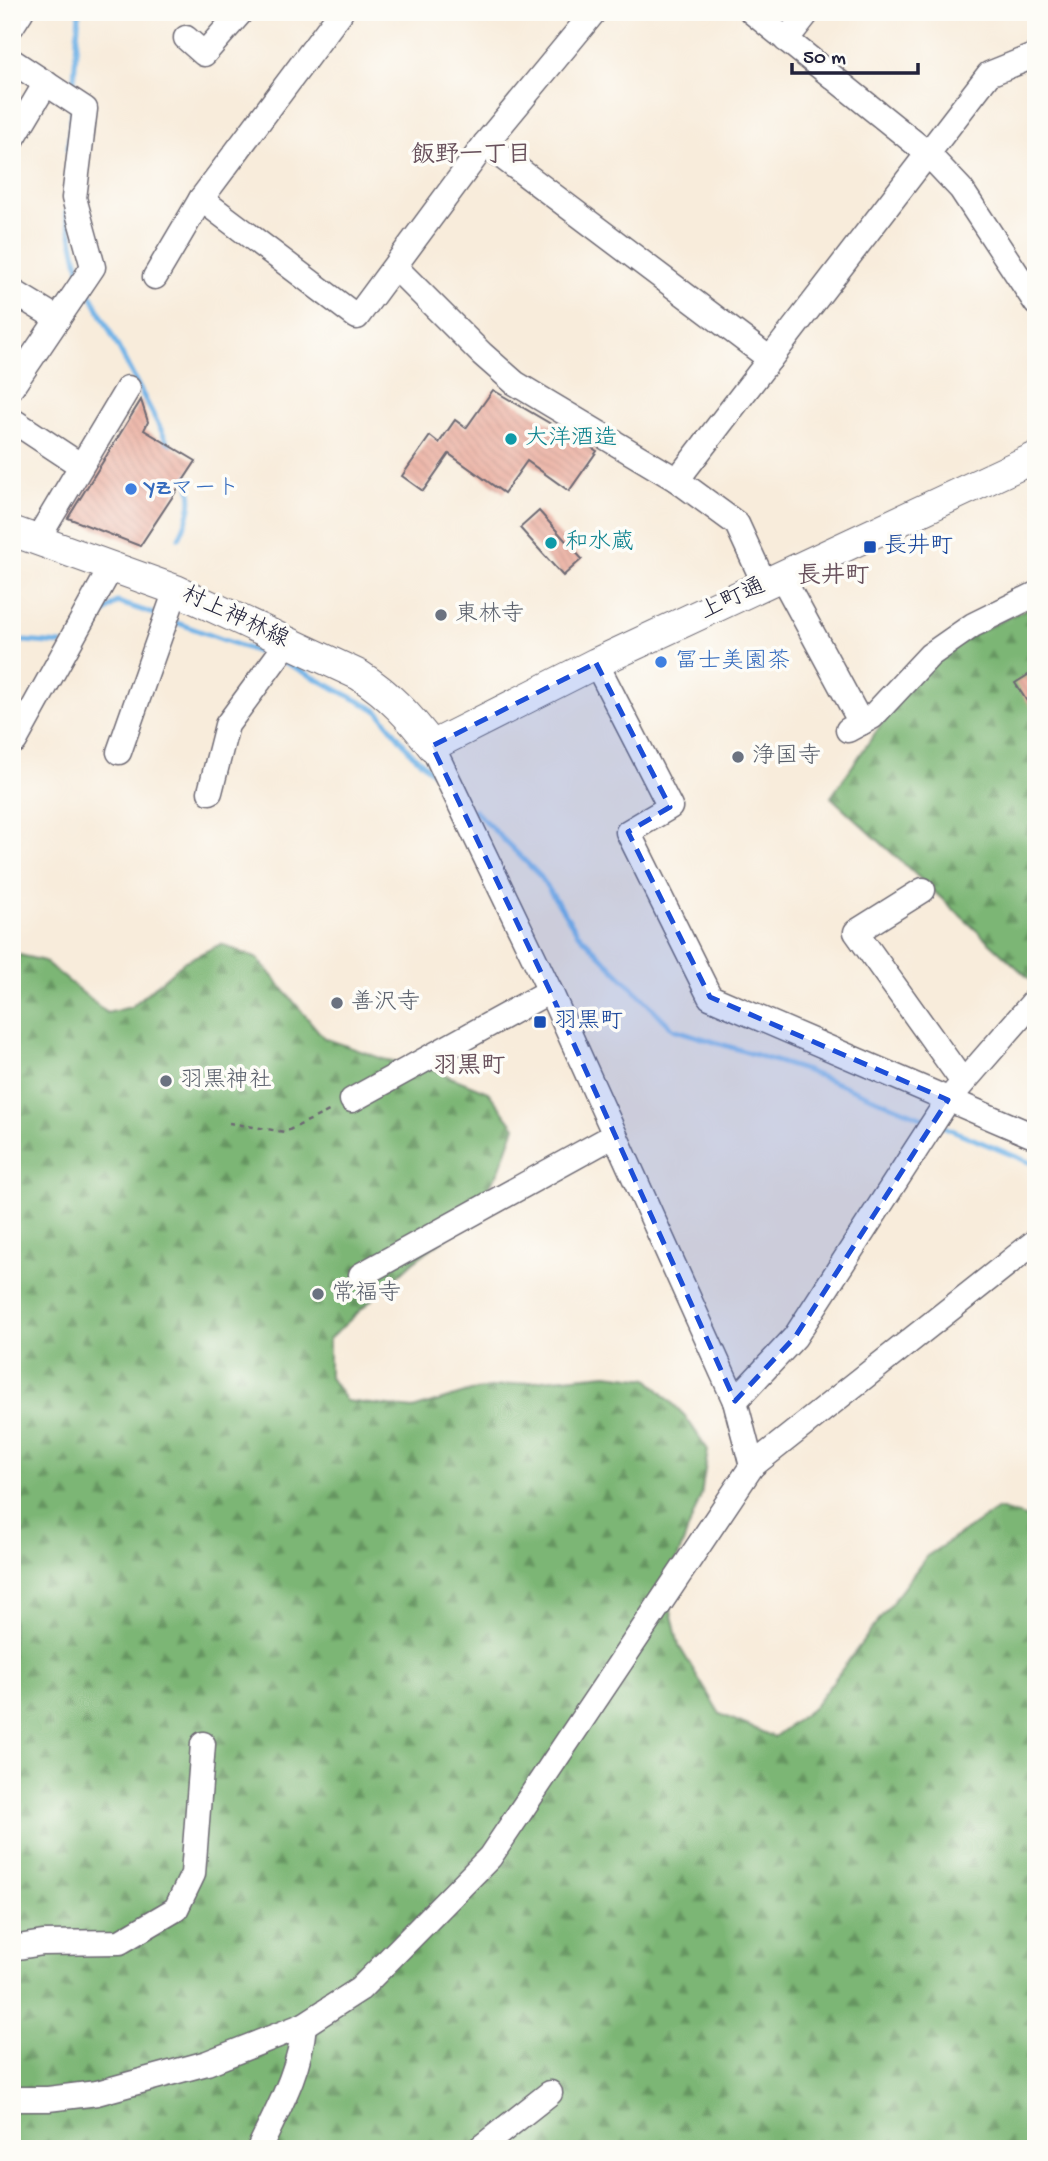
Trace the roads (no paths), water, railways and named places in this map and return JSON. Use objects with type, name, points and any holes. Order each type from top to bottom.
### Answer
[{"type":"main road","name":"上町通","points":[[432,746],[596,663],[1036,457]]},
{"type":"main road","name":"村上神林線","points":[[24,535],[176,590],[359,675],[386,693],[408,713],[432,746]]},
{"type":"street","points":[[12,26],[21,12]]},
{"type":"street","points":[[186,38],[204,54],[242,12]]},
{"type":"street","points":[[155,277],[201,199],[341,12]]},
{"type":"street","points":[[201,199],[356,317],[485,144],[594,12]]},
{"type":"street","points":[[752,12],[926,152],[961,189],[1036,303]]},
{"type":"street","points":[[786,40],[808,12]]},
{"type":"street","points":[[677,480],[899,193],[926,152],[989,74],[1036,55]]},
{"type":"street","points":[[12,61],[85,109],[75,198],[93,267],[12,387]]},
{"type":"street","points":[[12,140],[46,83]]},
{"type":"street","points":[[485,144],[770,359]]},
{"type":"street","points":[[395,267],[515,383],[677,480],[737,524],[774,581],[855,727],[872,716],[930,655],[973,625],[1036,594]]},
{"type":"street","points":[[12,290],[58,319]]},
{"type":"street","points":[[24,535],[80,465],[128,388]]},
{"type":"street","points":[[12,420],[80,465]]},
{"type":"street","points":[[15,741],[112,566]]},
{"type":"street","points":[[119,752],[176,590]]},
{"type":"street","points":[[210,792],[227,725],[288,642]]},
{"type":"street","points":[[596,663],[670,807],[628,832],[710,996],[955,1091],[1036,1136]]},
{"type":"street","points":[[432,746],[550,991],[613,1136],[735,1401],[752,1466]]},
{"type":"street","points":[[923,890],[856,932],[955,1091]]},
{"type":"street","points":[[352,1100],[550,991]]},
{"type":"street","points":[[735,1401],[795,1337],[955,1091],[1036,999]]},
{"type":"street","points":[[361,1275],[613,1136]]},
{"type":"street","points":[[12,2099],[48,2099],[142,2083],[206,2063],[304,2025],[360,1989],[490,1857],[752,1466],[1036,1241]]},
{"type":"street","points":[[12,1948],[43,1943],[120,1942],[176,1909],[193,1874],[203,1744]]},
{"type":"street","points":[[260,2149],[302,2055],[304,2025]]},
{"type":"street","points":[[479,2149],[550,2093]]},
{"type":"waterway","points":[[73,91],[79,12]]},
{"type":"waterway","points":[[68,150],[72,108]]},
{"type":"waterway","points":[[66,212],[80,274]]},
{"type":"waterway","points":[[88,289],[172,451]]},
{"type":"waterway","points":[[179,538],[187,521],[191,497],[184,472]]},
{"type":"waterway","points":[[92,623],[117,602],[160,616]]},
{"type":"waterway","points":[[172,621],[268,656]]},
{"type":"waterway","points":[[12,640],[61,644]]},
{"type":"waterway","points":[[284,662],[378,711],[411,753],[436,775]]},
{"type":"waterway","points":[[474,810],[540,876],[577,932],[673,1029],[807,1071],[928,1120]]},
{"type":"waterway","points":[[940,1125],[1036,1165]]},
{"type":"place","name":"大洋酒造","points":[[511,439]]},
{"type":"place","name":"YZマート","points":[[131,489]]},
{"type":"place","name":"和水蔵","points":[[551,543]]},
{"type":"place","name":"長井町","points":[[870,547]]},
{"type":"place","name":"東林寺","points":[[441,615]]},
{"type":"place","name":"冨士美園茶","points":[[661,662]]},
{"type":"place","name":"浄国寺","points":[[738,757]]},
{"type":"place","name":"善沢寺","points":[[337,1003]]},
{"type":"place","name":"羽黒町","points":[[540,1022]]},
{"type":"place","name":"羽黒神社","points":[[166,1081]]},
{"type":"place","name":"常福寺","points":[[318,1294]]},
{"type":"district","name":"飯野一丁目","points":[[471,156]]},
{"type":"district","name":"長井町","points":[[833,577]]},
{"type":"district","name":"羽黒町","points":[[469,1067]]}]
